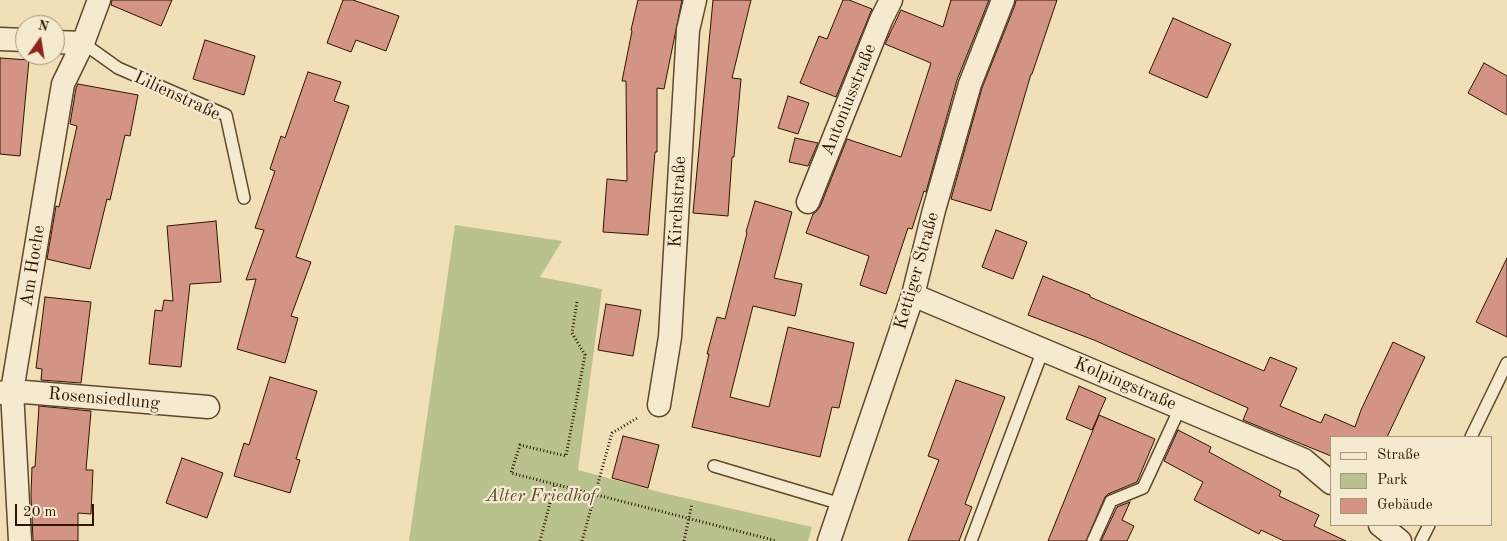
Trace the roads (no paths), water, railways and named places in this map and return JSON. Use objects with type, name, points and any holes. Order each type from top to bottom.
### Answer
[{"type":"street","name":"Am Hoche","points":[[20,541],[6,392],[63,84],[84,43],[99,0]]},
{"type":"street","name":"Kirchstraße","points":[[658,405],[670,337],[688,30],[695,0]]},
{"type":"street","name":"Antoniusstraße","points":[[808,202],[881,20],[891,0]]},
{"type":"street","name":"Kettiger Straße","points":[[829,541],[913,295],[934,210],[970,84],[1003,0]]},
{"type":"street","points":[[0,39],[15,40]]},
{"type":"street","points":[[65,42],[84,43]]},
{"type":"street","name":"Kolpingstraße","points":[[913,295],[1304,460],[1330,482]]},
{"type":"street","name":"Rosensiedlung","points":[[6,392],[208,407]]},
{"type":"street","points":[[1381,526],[1400,541]]},
{"type":"lane","name":"Lilienstraße","points":[[84,43],[118,68],[226,115],[244,198]]},
{"type":"lane","points":[[971,541],[1043,350]]},
{"type":"lane","points":[[1471,436],[1507,363]]},
{"type":"lane","points":[[1093,541],[1111,501],[1143,488],[1180,408]]},
{"type":"lane","points":[[714,466],[842,504]]},
{"type":"lane","points":[[1421,541],[1428,526]]},
{"type":"park label","name":"Alter Friedhof","points":[[541,496]]}]
